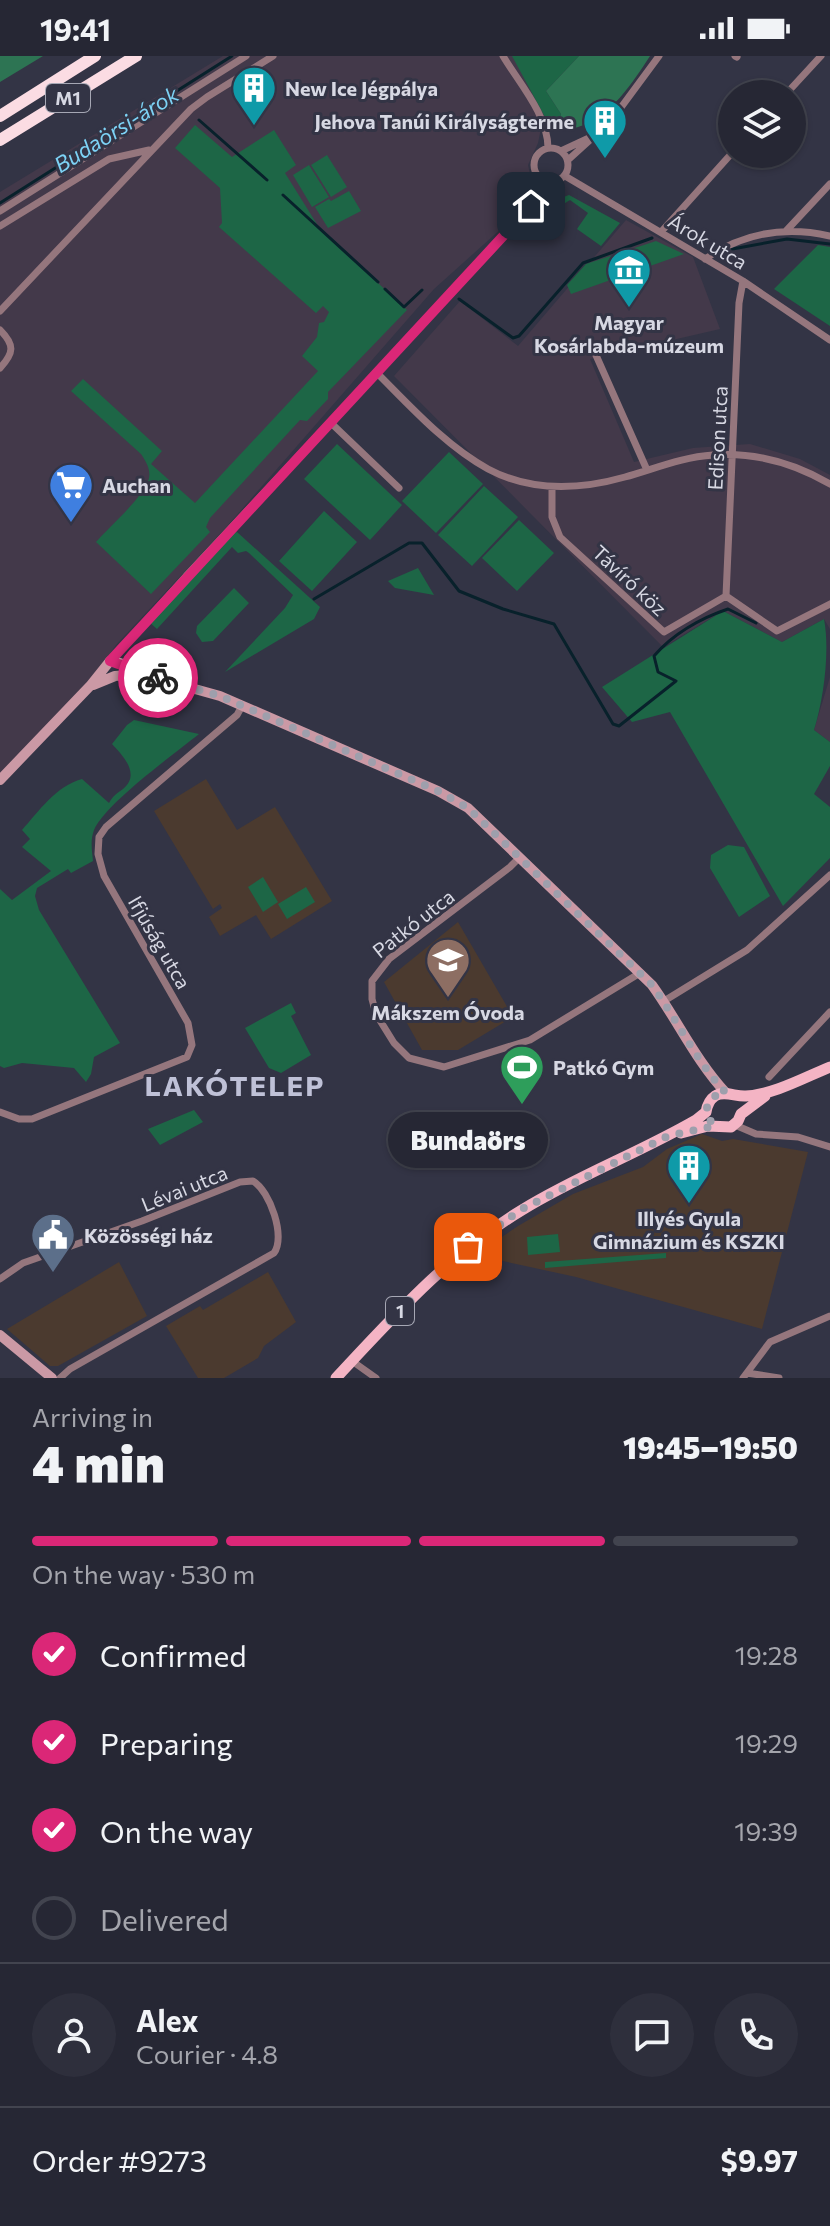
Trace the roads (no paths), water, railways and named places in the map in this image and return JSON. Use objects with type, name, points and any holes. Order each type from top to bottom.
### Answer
[{"type":"highway","name":"M1","points":[[0,116],[95,56]]},
{"type":"highway","name":"M1","points":[[0,140],[136,56]]},
{"type":"main road","points":[[715,1126],[706,1112],[712,1098],[771,1091],[830,1067]]},
{"type":"main road","points":[[738,1119],[771,1091]]},
{"type":"main road","points":[[730,1095],[741,1107],[738,1119]]},
{"type":"main road","name":"1","points":[[336,1378],[430,1280],[488,1233],[532,1204],[668,1136],[706,1112]]},
{"type":"main road","name":"1","points":[[668,1136],[715,1126],[726,1129],[738,1119]]},
{"type":"street","points":[[0,211],[246,56]]},
{"type":"street","points":[[0,312],[153,148],[207,97],[273,56]]},
{"type":"street","points":[[503,56],[544,125],[548,148]]},
{"type":"street","points":[[534,171],[543,181],[550,183],[565,176],[568,160],[611,121],[659,56]]},
{"type":"street","points":[[799,80],[821,56]]},
{"type":"street","points":[[531,206],[537,185],[534,171],[536,155],[548,148],[561,151],[594,135]]},
{"type":"street","points":[[0,226],[109,159],[153,148]]},
{"type":"street","points":[[561,151],[568,160]]},
{"type":"street","points":[[661,232],[719,168]]},
{"type":"street","name":"Árok utca","points":[[565,176],[743,281],[830,340]]},
{"type":"street","points":[[0,780],[541,197],[550,183]]},
{"type":"street","points":[[786,231],[830,184]]},
{"type":"street","points":[[705,259],[761,233],[786,231],[830,236]]},
{"type":"street","name":"Edison utca","points":[[726,596],[739,303],[743,281]]},
{"type":"street","points":[[0,330],[12,343],[13,350],[11,357],[0,368]]},
{"type":"street","points":[[591,344],[647,470]]},
{"type":"street","points":[[377,373],[453,445],[488,469],[520,482],[552,488],[590,485],[679,460],[733,455],[783,462],[830,484]]},
{"type":"street","points":[[330,422],[399,488]]},
{"type":"street","name":"Távíró köz","points":[[552,488],[552,517],[560,537],[664,632],[726,596]]},
{"type":"street","points":[[726,596],[777,631],[830,604]]},
{"type":"street","points":[[110,661],[141,674],[203,689],[454,799],[468,808],[640,973],[664,1001],[706,1072],[730,1095]]},
{"type":"street","points":[[90,686],[115,676],[141,674]]},
{"type":"street","name":"Ifjúság utca","points":[[0,1112],[19,1119],[32,1119],[187,1057],[192,1045],[188,1023],[104,876],[98,854],[99,837],[119,815],[237,715],[242,706]]},
{"type":"street","name":"Patkó utca","points":[[520,857],[389,959],[377,972],[371,990],[376,1014],[394,1043],[409,1058],[444,1067],[507,1049],[530,1040],[640,973]]},
{"type":"street","points":[[664,1001],[747,950],[830,875]]},
{"type":"street","points":[[769,1077],[830,1012]]},
{"type":"street","points":[[706,1072],[712,1098]]},
{"type":"street","points":[[738,1119],[756,1134],[798,1137],[830,1147]]},
{"type":"street","name":"Lévai utca","points":[[0,1279],[23,1263],[240,1182],[253,1181],[268,1196],[279,1238],[278,1249],[274,1253],[70,1369],[60,1378]]},
{"type":"street","points":[[745,1376],[770,1342],[830,1316]]},
{"type":"street","points":[[0,1335],[52,1378]]},
{"type":"street","points":[[352,1361],[376,1378]]},
{"type":"street","points":[[745,1376],[779,1378]]},
{"type":"waterway","name":"Budaörsi-árok","points":[[0,203],[232,56]]},
{"type":"waterway","name":"Budaörsi-árok","points":[[199,120],[267,180]]},
{"type":"waterway","name":"Budaörsi-árok","points":[[283,195],[378,282]]},
{"type":"waterway","name":"Budaörsi-árok","points":[[459,299],[513,338],[519,336],[583,263],[652,238]]},
{"type":"waterway","name":"Budaörsi-árok","points":[[727,250],[787,239],[830,244]]},
{"type":"waterway","name":"Budaörsi-árok","points":[[385,289],[404,307],[422,290]]},
{"type":"waterway","points":[[314,599],[409,543],[422,543],[459,591],[503,609],[554,624],[613,724],[619,726],[676,681],[658,672],[654,656],[679,634],[728,609],[756,623]]},
{"type":"place","name":"New Ice Jégpálya","points":[[254,127]]},
{"type":"place","name":"Jehova Tanúi Királyságterme","points":[[605,160]]},
{"type":"place","name":"Magyar Kosárlabda-múzeum","points":[[629,309]]},
{"type":"place","name":"Auchan","points":[[71,524]]},
{"type":"place","name":"Mákszem Óvoda","points":[[448,999]]},
{"type":"place","name":"Patkó Gym","points":[[522,1106]]},
{"type":"place","name":"Illyés Gyula Gimnázium és KSZKI","points":[[689,1205]]},
{"type":"place","name":"Bundaörs","points":[[468,1247]]},
{"type":"place","name":"Közösségi ház","points":[[53,1274]]},
{"type":"district","name":"LAKÓTELEP","points":[[235,1085]]}]
